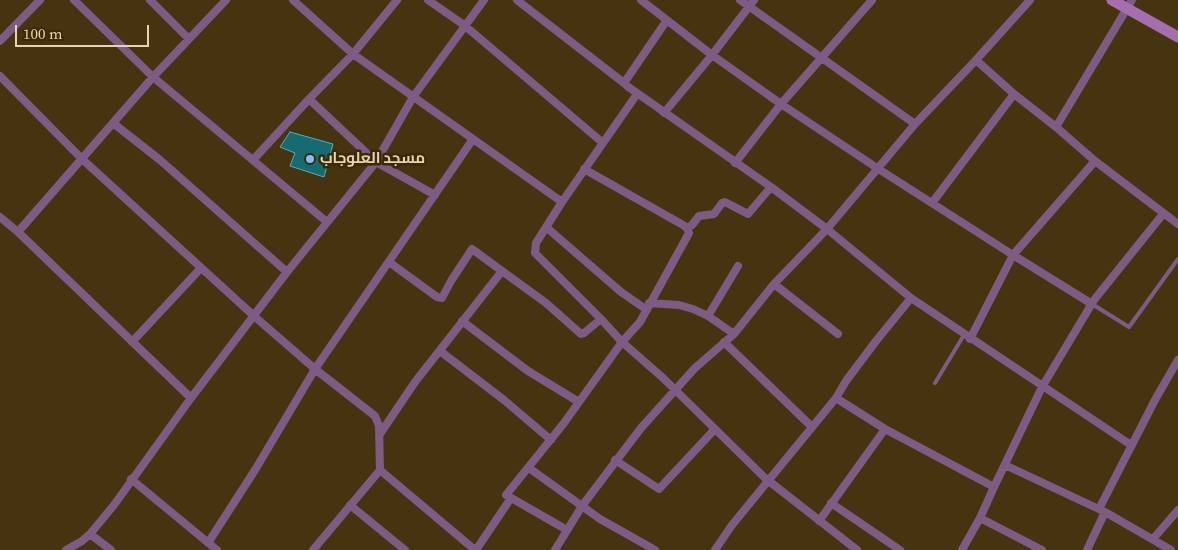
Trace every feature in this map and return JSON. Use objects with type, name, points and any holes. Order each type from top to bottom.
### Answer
[{"type":"street","points":[[0,41],[40,0]]},
{"type":"street","points":[[74,0],[154,77],[327,222]]},
{"type":"street","points":[[150,0],[189,39]]},
{"type":"street","points":[[18,232],[154,77],[226,0]]},
{"type":"street","points":[[293,0],[353,54],[562,202]]},
{"type":"street","points":[[254,160],[309,98],[353,54],[397,0]]},
{"type":"street","points":[[428,0],[464,25],[602,143]]},
{"type":"street","points":[[66,550],[82,542],[114,505],[191,398],[287,272],[376,162],[413,97],[484,0]]},
{"type":"street","points":[[517,0],[637,94],[771,187],[827,229],[911,298],[1131,445]]},
{"type":"street","points":[[640,0],[712,55],[781,104],[877,168],[1092,304]]},
{"type":"street","points":[[740,0],[752,3],[821,58],[915,124]]},
{"type":"street","points":[[736,163],[781,104],[872,0]]},
{"type":"street","points":[[555,550],[582,506],[641,428],[695,368],[734,334],[774,284],[827,229],[915,124],[1030,0]]},
{"type":"street","points":[[1112,0],[1130,4],[1178,37]]},
{"type":"street","points":[[664,113],[752,3]]},
{"type":"street","points":[[1056,127],[1130,4]]},
{"type":"street","points":[[624,83],[667,20]]},
{"type":"street","points":[[976,60],[1095,161],[1178,224]]},
{"type":"street","points":[[0,76],[82,159],[254,316],[315,369],[376,416],[379,426],[380,470],[312,550]]},
{"type":"street","points":[[637,94],[562,202],[536,243],[535,253],[601,318],[622,342],[675,390],[768,480],[857,550]]},
{"type":"street","points":[[932,203],[1014,94]]},
{"type":"street","points":[[309,98],[376,162],[435,195]]},
{"type":"street","points":[[113,123],[160,160],[287,272]]},
{"type":"street","points":[[208,543],[255,470],[315,369],[473,139]]},
{"type":"street","points":[[967,337],[1014,255],[1095,161]]},
{"type":"street","points":[[567,530],[506,495],[551,440],[622,342],[640,322],[689,233],[687,228],[584,169]]},
{"type":"street","points":[[687,228],[700,216],[714,214],[722,203],[726,202],[748,214],[771,187]]},
{"type":"street","points":[[962,550],[980,518],[1042,387],[1092,304],[1163,214]]},
{"type":"street","points":[[0,217],[191,398]]},
{"type":"street","points":[[546,227],[621,292],[648,307],[679,306],[693,309],[708,316],[734,334]]},
{"type":"street","points":[[389,262],[437,297],[442,298],[450,281],[472,249],[546,302],[581,334],[584,334],[601,318]]},
{"type":"street","points":[[708,316],[738,266]]},
{"type":"street","points":[[132,342],[201,268]]},
{"type":"street","points":[[379,435],[415,382],[502,272]]},
{"type":"street","points":[[774,284],[838,334]]},
{"type":"street","points":[[715,550],[732,525],[836,398],[876,341],[911,298]]},
{"type":"street","points":[[462,321],[528,371],[579,402]]},
{"type":"street","points":[[724,342],[812,427]]},
{"type":"street","points":[[440,351],[504,400],[551,440]]},
{"type":"street","points":[[1087,550],[1102,510],[1131,445],[1178,360]]},
{"type":"street","points":[[836,398],[885,429],[994,487]]},
{"type":"street","points":[[615,460],[659,489],[715,429]]},
{"type":"street","points":[[818,521],[885,429]]},
{"type":"street","points":[[1005,466],[1102,510],[1172,550]]},
{"type":"street","points":[[529,468],[600,519],[655,550]]},
{"type":"street","points":[[380,470],[475,550],[511,498]]},
{"type":"street","points":[[131,479],[217,550]]},
{"type":"street","points":[[831,503],[900,550]]},
{"type":"street","points":[[350,505],[405,550]]},
{"type":"street","points":[[1153,539],[1178,510]]},
{"type":"street","points":[[980,518],[1033,548],[1042,550]]},
{"type":"street","points":[[90,534],[111,550]]},
{"type":"lane","points":[[1092,304],[1128,327],[1178,259]]},
{"type":"lane","points":[[935,383],[967,337]]},
{"type":"building","name":"مسجد العلوجاب","points":[[290,132],[333,144],[324,177],[290,166],[295,153],[280,147]]},
{"type":"place","name":"مسجد العلوجاب","points":[[310,159]]}]
